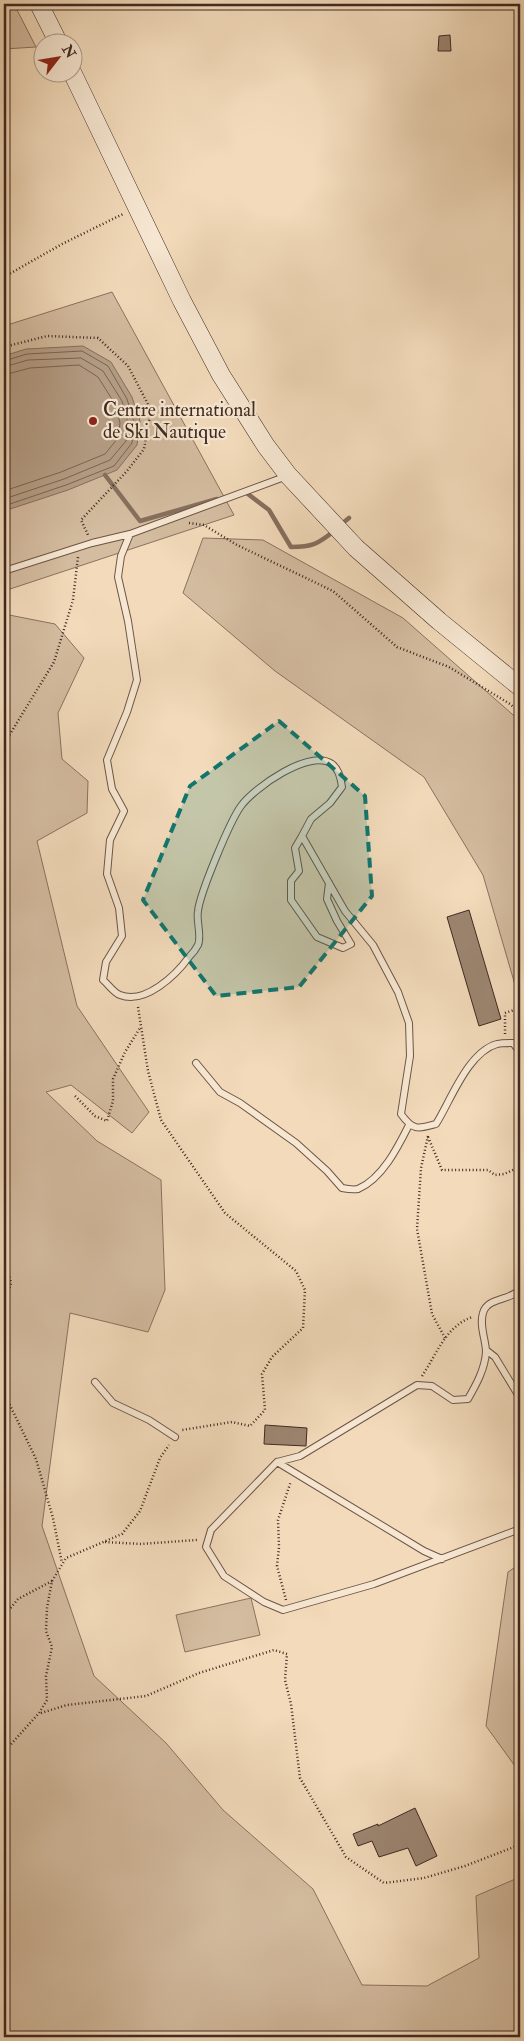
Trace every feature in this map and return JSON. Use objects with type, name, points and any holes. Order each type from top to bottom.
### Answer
[{"type":"main road","points":[[39,4],[53,32]]},
{"type":"main road","points":[[77,82],[182,301],[221,375],[266,446],[288,475],[356,548],[439,621],[520,687]]},
{"type":"lane","points":[[4,571],[80,546],[130,534],[288,475]]},
{"type":"lane","points":[[130,534],[121,556],[118,577],[128,621],[137,680],[127,712],[107,760],[112,790],[124,811],[110,840],[108,874],[119,908],[122,936],[106,962],[104,980],[120,995],[136,997],[164,984],[181,967],[198,944],[198,911],[206,882],[241,806],[260,787],[285,770],[317,759],[331,763],[340,774],[342,787],[330,804],[311,819],[295,848],[299,871],[292,881],[291,900],[317,937],[343,948],[351,944],[337,921],[327,899],[329,883]]},
{"type":"lane","points":[[302,836],[345,911],[373,945],[398,992],[409,1023],[410,1056],[401,1114],[408,1125],[420,1128],[436,1124],[466,1071],[479,1055],[497,1044],[504,1043],[513,1043],[520,1052]]},
{"type":"lane","points":[[196,1063],[220,1092],[261,1117],[296,1143],[327,1171],[342,1188],[356,1189],[370,1180],[393,1156],[408,1125]]},
{"type":"lane","points":[[520,1288],[516,1295],[489,1304],[482,1313],[486,1350],[480,1380],[468,1399],[453,1400],[432,1386],[417,1385],[300,1456],[277,1462],[211,1530],[206,1546],[224,1576],[264,1602],[283,1610],[374,1584],[520,1528]]},
{"type":"lane","points":[[486,1350],[495,1357],[520,1398]]},
{"type":"lane","points":[[95,1382],[113,1403],[149,1420],[175,1437]]},
{"type":"lane","points":[[277,1462],[424,1551],[442,1559]]},
{"type":"path","points":[[4,277],[62,244],[138,207]]},
{"type":"path","points":[[4,346],[47,336],[98,338],[128,366],[151,410],[144,449],[112,488],[82,520],[92,543]]},
{"type":"path","points":[[168,520],[204,525],[237,545],[333,591],[397,647],[449,667],[510,704],[520,713]]},
{"type":"path","points":[[4,744],[54,662],[73,600],[80,546]]},
{"type":"path","points":[[4,1752],[39,1713],[47,1700],[46,1676],[52,1647],[46,1631],[47,1608],[52,1581],[66,1558],[122,1534],[140,1511],[160,1458],[179,1431],[232,1422],[250,1426],[266,1410],[262,1374],[272,1357],[303,1328],[305,1290],[296,1271],[225,1214],[161,1120],[148,1071],[136,997]]},
{"type":"path","points":[[504,1043],[506,1013],[520,1008]]},
{"type":"path","points":[[76,1096],[95,1116],[107,1121],[113,1102],[113,1080],[125,1052],[141,1027]]},
{"type":"path","points":[[425,1127],[442,1170],[488,1170],[495,1174],[504,1174],[520,1167]]},
{"type":"path","points":[[428,1136],[420,1168],[417,1229],[432,1314],[444,1338]]},
{"type":"path","points":[[4,1253],[11,1283],[7,1298],[9,1346],[5,1395],[36,1459],[53,1518],[62,1564]]},
{"type":"path","points":[[417,1385],[444,1338],[464,1320],[482,1313]]},
{"type":"path","points":[[289,1609],[277,1566],[279,1547],[278,1520],[286,1492],[295,1473]]},
{"type":"path","points":[[103,1542],[141,1544],[208,1539]]},
{"type":"path","points":[[4,1616],[18,1599],[52,1581]]},
{"type":"path","points":[[39,1713],[67,1705],[146,1696],[199,1673],[274,1650],[287,1654],[285,1680],[292,1704],[300,1778],[346,1857],[384,1883],[424,1878],[466,1866],[520,1846]]},
{"type":"highlighted area","points":[[279,721],[365,796],[372,896],[299,987],[216,996],[143,900],[190,786]]},
{"type":"shaded area","points":[[4,4],[14,4],[32,39],[32,47],[4,49]]},
{"type":"shaded area","name":"Centre international de Ski Nautique","points":[[112,292],[234,515],[4,591],[4,326]]},
{"type":"shaded area","points":[[203,538],[263,540],[403,618],[520,721],[520,1002],[483,875],[424,777],[275,671],[183,593]]},
{"type":"shaded area","points":[[4,614],[55,624],[84,658],[58,713],[62,759],[88,781],[87,813],[37,841],[77,1006],[149,1112],[132,1133],[71,1085],[46,1092],[97,1141],[161,1180],[165,1290],[148,1332],[70,1313],[42,1526],[94,1676],[166,1743],[223,1810],[313,1889],[362,1985],[427,1986],[479,1958],[476,1896],[520,1877],[520,2037],[4,2037]]},
{"type":"shaded area","points":[[520,1564],[520,1773],[486,1726],[508,1572]]},
{"type":"shaded area","points":[[251,1598],[260,1635],[185,1652],[176,1615]]},
{"type":"water","points":[[83,346],[111,362],[132,397],[140,421],[137,445],[117,470],[68,490],[4,511],[4,356],[26,349]]},
{"type":"building","points":[[450,35],[451,51],[438,51],[439,36]]},
{"type":"building","points":[[469,910],[501,1019],[479,1026],[447,917]]},
{"type":"building","points":[[265,1425],[307,1428],[306,1446],[264,1444]]},
{"type":"building","points":[[415,1808],[437,1856],[416,1866],[408,1848],[379,1857],[372,1841],[358,1846],[353,1834],[378,1824],[378,1826]]},
{"type":"waterway","points":[[105,475],[140,521],[217,499]]},
{"type":"waterway","points":[[244,491],[269,510],[291,547],[314,544],[334,531]]},
{"type":"waterway","points":[[339,526],[349,518]]},
{"type":"place","name":"Centre international de Ski Nautique","points":[[93,421]]}]
